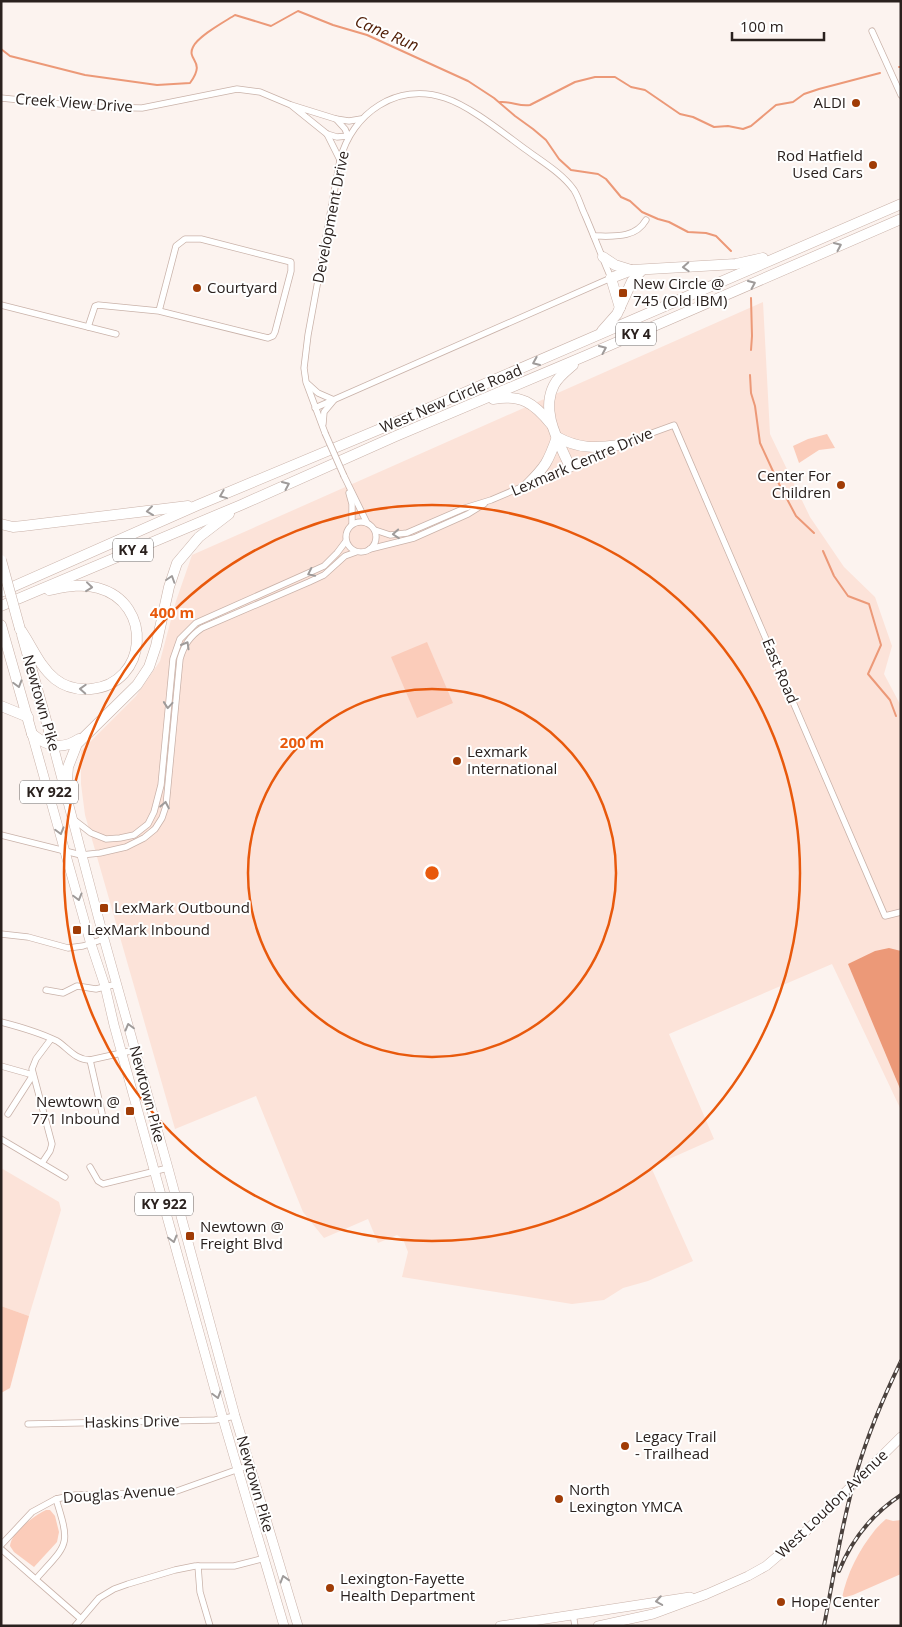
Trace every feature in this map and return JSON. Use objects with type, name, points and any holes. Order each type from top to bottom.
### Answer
[{"type":"highway","name":"West New Circle Road","points":[[1,592],[198,505],[366,435],[901,204]]},
{"type":"highway","name":"West New Circle Road","points":[[1,606],[241,505],[901,219]]},
{"type":"highway","points":[[620,308],[611,278],[637,270],[736,264],[786,253]]},
{"type":"highway","points":[[603,257],[615,265],[637,270]]},
{"type":"highway","points":[[597,336],[612,321],[620,308],[637,270]]},
{"type":"highway","points":[[570,467],[552,425],[549,410],[550,397],[554,385],[562,375],[585,356]]},
{"type":"highway","points":[[477,402],[505,396],[521,399],[533,405],[552,425]]},
{"type":"highway","points":[[533,405],[550,397]]},
{"type":"highway","points":[[557,437],[574,444],[593,448],[620,445]]},
{"type":"highway","points":[[527,485],[549,460],[557,437]]},
{"type":"highway","points":[[1,524],[12,527],[23,526],[198,505]]},
{"type":"highway","points":[[66,793],[70,758],[77,744],[82,737],[138,685],[149,666],[156,646],[169,587],[177,563],[198,536],[241,505]]},
{"type":"highway","name":"Newtown Pike","points":[[1,560],[53,745]]},
{"type":"highway","points":[[20,629],[46,671],[56,680],[84,690],[96,689],[117,680],[126,671],[133,659],[136,647],[136,624],[132,614],[126,605],[108,591],[89,586],[78,586],[24,596]]},
{"type":"highway","name":"Newtown Pike","points":[[1,625],[32,734]]},
{"type":"highway","points":[[1,706],[28,717]]},
{"type":"highway","points":[[32,734],[53,745],[68,745],[82,737]]},
{"type":"main road","name":"Newtown Pike","points":[[32,734],[91,944],[105,986],[223,1419],[284,1626]]},
{"type":"main road","name":"Newtown Pike","points":[[53,745],[104,939],[235,1416],[298,1626]]},
{"type":"main road","points":[[162,1196],[175,1192]]},
{"type":"main road","points":[[180,1262],[193,1260]]},
{"type":"main road","name":"West Loudon Avenue","points":[[598,1626],[653,1614],[751,1575],[778,1557],[800,1538],[901,1437]]},
{"type":"main road","name":"West Loudon Avenue","points":[[500,1626],[707,1594]]},
{"type":"street","points":[[872,31],[901,94]]},
{"type":"street","name":"Creek View Drive","points":[[1,98],[90,107],[142,108],[237,89],[260,92],[291,105],[336,119],[349,122],[361,119]]},
{"type":"street","name":"Development Drive","points":[[367,523],[344,476],[315,408],[306,382],[304,368],[308,335],[340,160],[348,136],[361,119],[383,103],[406,96],[431,95],[451,100],[508,136],[562,177],[574,191],[611,278]]},
{"type":"street","name":"Creek View Drive","points":[[291,105],[327,134],[340,160]]},
{"type":"street","points":[[327,134],[337,137],[348,136],[345,129],[336,119]]},
{"type":"street","points":[[594,236],[623,236],[642,227],[646,220]]},
{"type":"street","points":[[88,327],[95,306],[98,305],[160,311],[268,338],[273,336],[275,332],[291,271],[291,262],[201,239],[185,239],[176,246],[160,311]]},
{"type":"street","points":[[315,408],[611,278]]},
{"type":"street","points":[[1,305],[116,334]]},
{"type":"street","points":[[306,382],[318,394],[334,400]]},
{"type":"street","points":[[326,433],[323,418],[327,408],[334,400]]},
{"type":"street","name":"Lexmark Centre Drive","points":[[375,530],[390,536],[407,533],[465,508],[491,500],[620,445],[674,425]]},
{"type":"street","name":"East Road","points":[[674,425],[885,916],[901,912]]},
{"type":"street","name":"Development Drive","points":[[344,476],[352,504],[352,524]]},
{"type":"street","name":"Lexmark Centre Drive","points":[[370,549],[414,538],[468,514],[491,500]]},
{"type":"street","points":[[1,835],[82,855],[100,853],[138,843],[155,829],[162,818],[166,806],[180,659],[183,649],[191,637],[202,628],[324,575],[345,556],[370,549],[376,538],[375,530],[367,523],[356,522],[346,532],[346,541],[351,549],[356,552]]},
{"type":"street","points":[[72,818],[91,833],[106,839],[134,835],[142,829],[154,812],[161,785],[171,669],[175,649],[180,639],[196,623],[324,566],[346,541]]},
{"type":"street","points":[[1,934],[19,935],[68,948],[91,944],[104,939]]},
{"type":"street","points":[[46,990],[64,993],[77,986],[93,989],[117,984]]},
{"type":"street","points":[[1,1022],[21,1027],[51,1039],[78,1057],[90,1060],[135,1050]]},
{"type":"street","points":[[42,1162],[50,1151],[52,1144],[33,1075],[33,1064],[51,1039]]},
{"type":"street","points":[[90,1060],[102,1113]]},
{"type":"street","points":[[1,1066],[33,1075]]},
{"type":"street","points":[[8,1114],[33,1075]]},
{"type":"street","points":[[1,1139],[65,1177]]},
{"type":"street","points":[[90,1167],[98,1181],[103,1184],[168,1168]]},
{"type":"street","name":"Haskins Drive","points":[[28,1424],[223,1419],[235,1416]]},
{"type":"street","name":"Douglas Avenue","points":[[1,1547],[32,1512],[56,1499],[75,1495],[174,1492],[250,1465]]},
{"type":"street","points":[[36,1579],[61,1551],[66,1538],[65,1528],[56,1499]]},
{"type":"street","points":[[1,1547],[81,1618]]},
{"type":"street","points":[[74,1626],[99,1598],[114,1589],[175,1570],[198,1566],[234,1566],[265,1558]]},
{"type":"street","points":[[198,1566],[200,1592],[210,1626]]},
{"type":"street","points":[[572,1614],[575,1626]]},
{"type":"shaded area","name":"Lexmark International","points":[[763,302],[770,434],[810,517],[844,567],[875,597],[892,646],[884,674],[901,706],[901,1110],[832,964],[669,1034],[714,1139],[651,1167],[693,1261],[648,1281],[623,1288],[604,1300],[572,1304],[402,1277],[408,1252],[403,1239],[397,1235],[378,1243],[368,1219],[324,1238],[303,1212],[256,1096],[175,1129],[85,815],[81,784],[81,751],[136,696],[160,661],[176,601],[192,555]]},
{"type":"shaded area","points":[[827,434],[835,448],[819,450],[799,463],[793,446],[808,439]]},
{"type":"shaded area","points":[[427,642],[453,703],[417,718],[391,657]]},
{"type":"shaded area","points":[[889,948],[901,951],[901,1091],[848,964],[875,951]]},
{"type":"shaded area","points":[[1,1168],[59,1202],[61,1210],[29,1316],[1,1306]]},
{"type":"shaded area","points":[[1,1306],[29,1316],[10,1388],[1,1393]]},
{"type":"shaded area","points":[[46,1510],[50,1510],[55,1516],[59,1532],[57,1542],[34,1567],[14,1552],[10,1546],[11,1541],[14,1535],[30,1520]]},
{"type":"shaded area","points":[[886,1519],[893,1521],[901,1520],[901,1574],[842,1598],[850,1571],[859,1554],[875,1530]]},
{"type":"waterway","name":"Cane Run","points":[[1,49],[10,56],[85,75],[157,85],[190,83],[197,70],[197,65],[192,55],[193,47],[200,38],[235,15],[271,26],[298,11],[333,25],[367,35],[468,81],[494,98],[546,140],[559,159],[571,170],[598,174],[606,179],[621,197],[630,201],[642,212],[669,222],[688,232],[706,233],[716,236],[731,251]]},
{"type":"waterway","points":[[500,102],[530,105],[575,82],[595,77],[615,77],[631,87],[645,90],[680,114],[693,117],[714,127],[728,126],[743,129],[751,126],[776,105],[793,102],[804,94],[819,89],[880,73]]},
{"type":"waterway","name":"Cane Run","points":[[751,298],[751,350]]},
{"type":"waterway","name":"Cane Run","points":[[750,375],[751,393],[755,406],[760,443],[796,516],[814,533]]},
{"type":"waterway","name":"Cane Run","points":[[823,551],[834,576],[848,596],[869,604],[881,645],[868,674],[890,700],[896,716]]},
{"type":"railway","points":[[824,1626],[843,1529],[857,1471],[877,1415],[901,1361]]},
{"type":"railway","points":[[839,1571],[850,1548],[864,1528],[881,1510],[901,1495]]},
{"type":"place","name":"ALDI","points":[[856,103]]},
{"type":"place","name":"Rod Hatfield Used Cars","points":[[873,165]]},
{"type":"place","name":"Courtyard","points":[[197,288]]},
{"type":"place","name":"New Circle @ 745 (Old IBM)","points":[[623,293]]},
{"type":"place","name":"Center For Children","points":[[841,485]]},
{"type":"place","name":"Lexmark International","points":[[457,761]]},
{"type":"place","name":"LexMark Outbound","points":[[104,908]]},
{"type":"place","name":"LexMark Inbound","points":[[77,930]]},
{"type":"place","name":"Newtown @ 771 Inbound","points":[[130,1111]]},
{"type":"place","name":"Newtown @ Freight Blvd","points":[[190,1236]]},
{"type":"place","name":"Legacy Trail - Trailhead","points":[[625,1446]]},
{"type":"place","name":"North Lexington YMCA","points":[[559,1499]]},
{"type":"place","name":"Lexington-Fayette Health Department","points":[[330,1588]]},
{"type":"place","name":"Hope Center","points":[[781,1602]]}]
